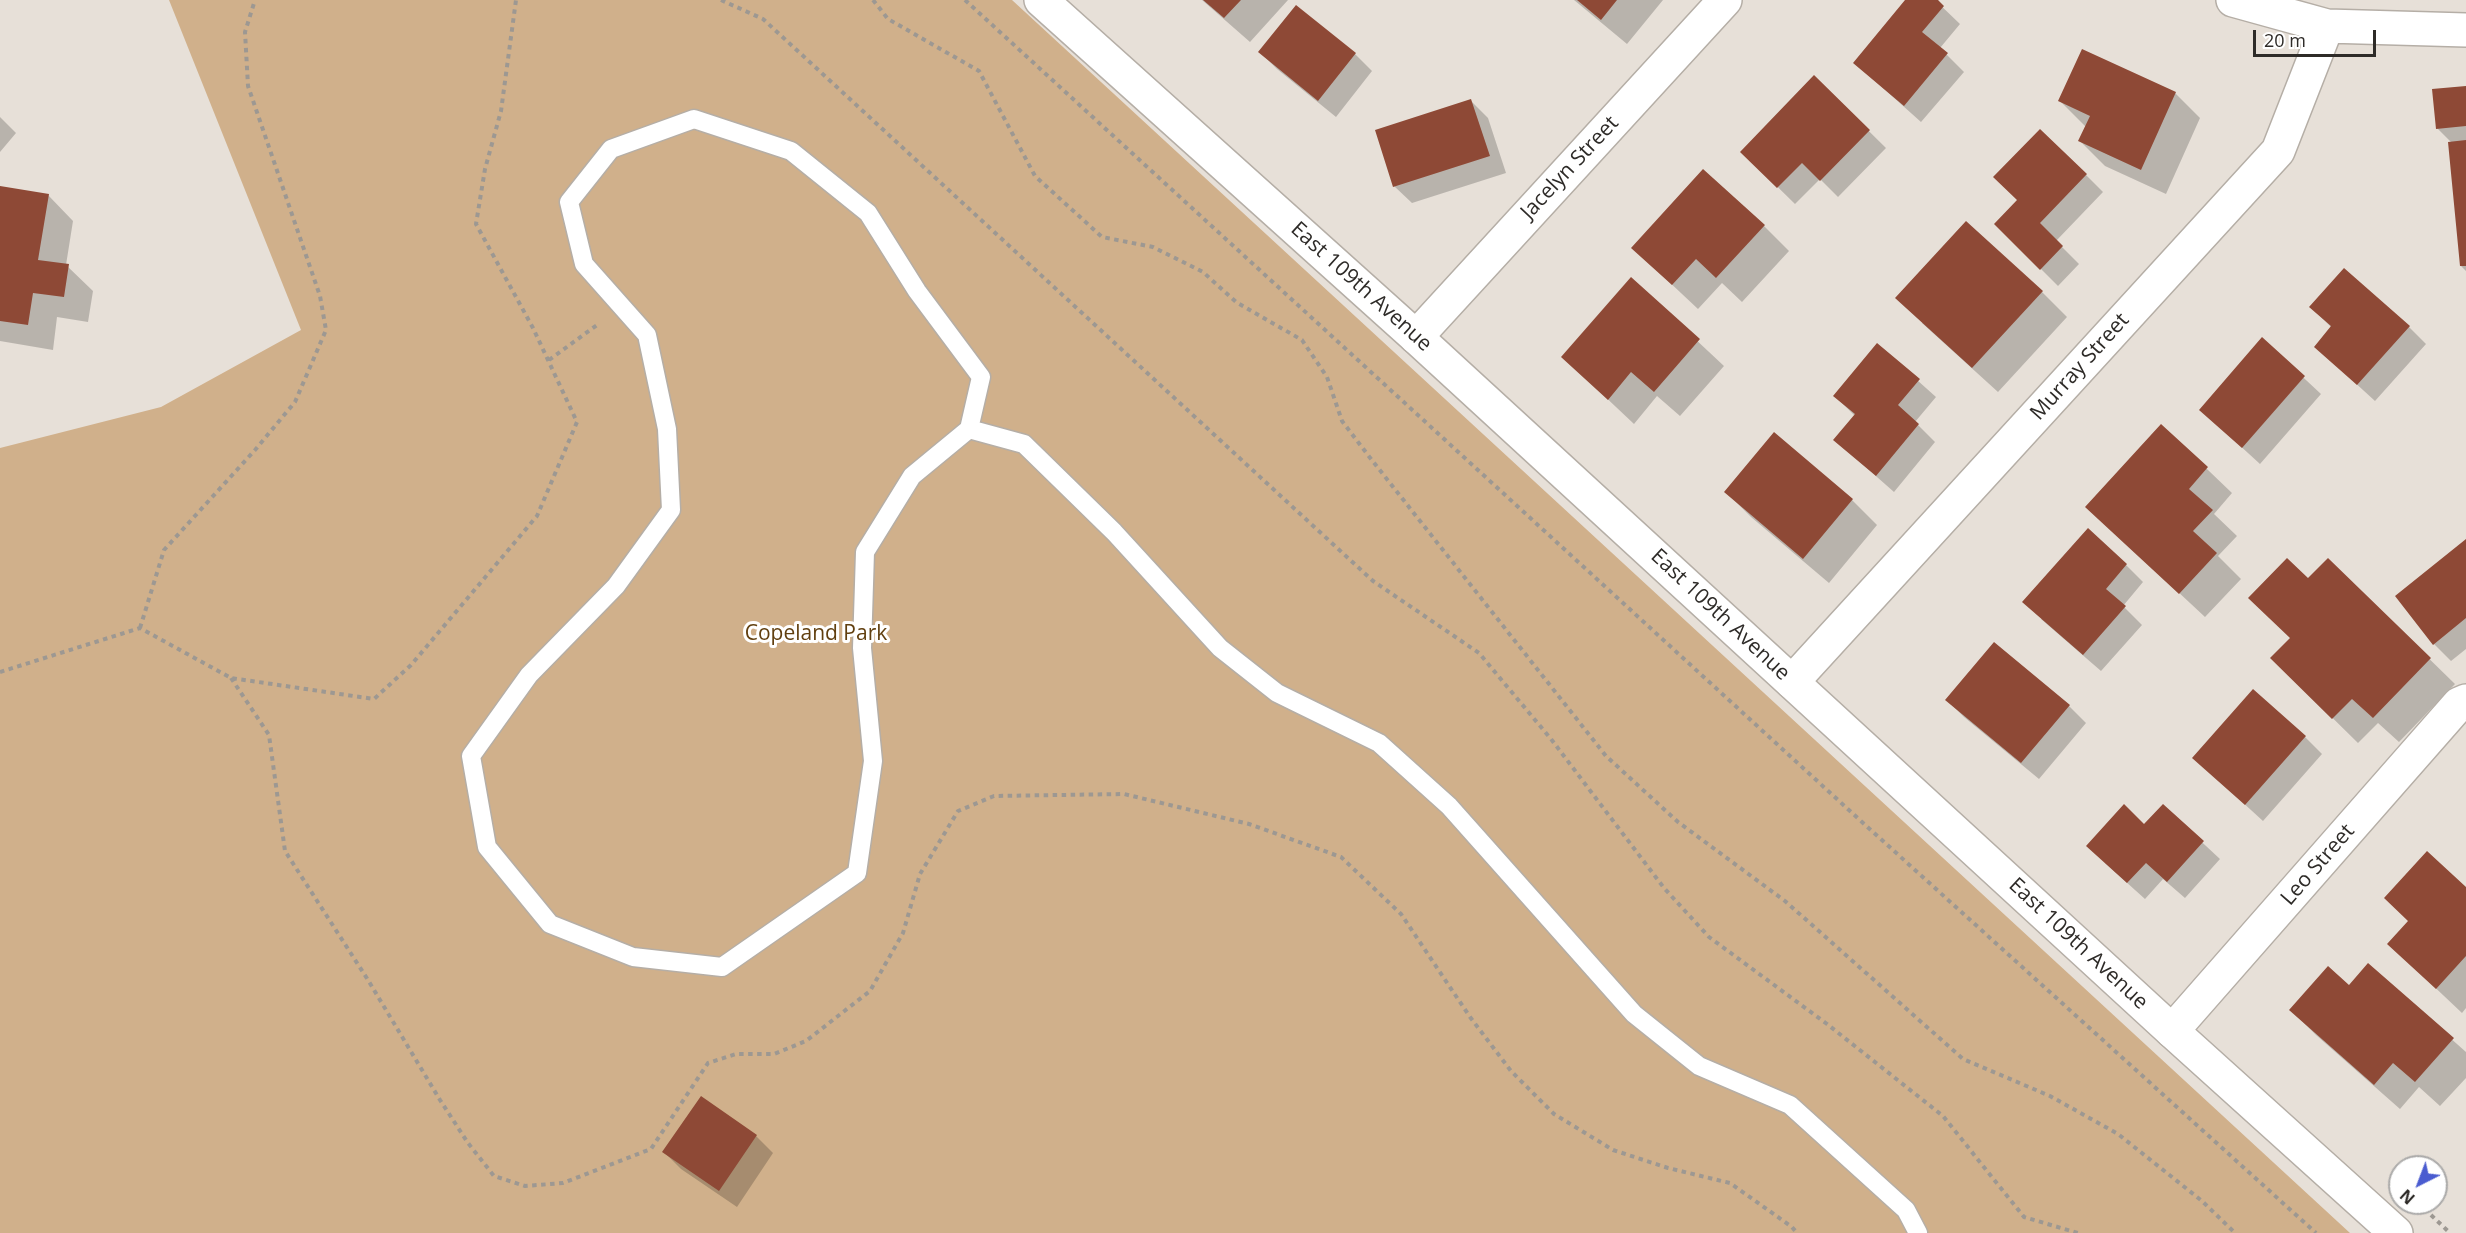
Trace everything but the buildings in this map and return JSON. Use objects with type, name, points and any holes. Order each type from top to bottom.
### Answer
[{"type":"street","name":"East 109th Avenue","points":[[1041,0],[1416,337],[2172,1031],[2396,1233]]},
{"type":"street","name":"Jacelyn Street","points":[[1416,337],[1725,0]]},
{"type":"street","points":[[2232,0],[2327,26],[2466,30]]},
{"type":"street","name":"Murray Street","points":[[1792,682],[2278,151],[2327,26]]},
{"type":"street","name":"Leo Street","points":[[2172,1031],[2459,704],[2466,701]]},
{"type":"lane","points":[[694,119],[791,151],[868,213],[917,291],[981,376],[969,429],[912,476],[864,552],[862,648],[873,761],[857,873],[722,967],[633,957],[550,924],[487,847],[471,756],[529,675],[616,586],[671,510],[667,429],[647,335],[584,264],[569,202],[611,148],[694,119]]},
{"type":"lane","points":[[969,429],[1024,444],[1114,532],[1220,648],[1277,693],[1379,743],[1449,806],[1634,1014],[1699,1066],[1790,1105],[1906,1210],[1918,1233]]},
{"type":"path","points":[[140,628],[164,550],[255,450],[295,402],[326,330],[320,296],[248,86],[245,32],[255,0]]},
{"type":"path","points":[[0,672],[140,628],[231,678],[374,699],[411,665],[537,516],[577,422],[549,360],[476,224],[484,169],[501,111],[516,0]]},
{"type":"path","points":[[721,0],[763,20],[1373,580],[1479,653],[1551,739],[1664,888],[1709,937],[1827,1024],[1943,1116],[2024,1217],[2078,1233]]},
{"type":"path","points":[[873,0],[888,19],[979,71],[1035,176],[1102,237],[1153,247],[1203,272],[1236,302],[1302,340],[1327,377],[1342,421],[1371,459],[1606,756],[1678,822],[1785,901],[1963,1059],[2050,1096],[2118,1134],[2202,1201],[2235,1233]]},
{"type":"path","points":[[965,0],[1862,822],[2316,1233]]},
{"type":"path","points":[[549,360],[622,307]]},
{"type":"path","points":[[231,678],[269,735],[285,850],[368,980],[440,1100],[468,1143],[494,1176],[525,1186],[563,1183],[651,1149],[708,1063],[736,1054],[774,1054],[806,1041],[870,991],[903,933],[920,874],[958,810],[994,796],[1124,794],[1249,824],[1341,857],[1401,914],[1470,1017],[1510,1071],[1554,1114],[1614,1150],[1668,1168],[1730,1183],[1792,1227],[1797,1233]]},
{"type":"path","points":[[2430,1215],[2450,1233]]},
{"type":"green space","name":"Copeland Park","points":[[169,0],[1012,0],[2350,1233],[0,1233],[0,448],[161,407],[301,330]]}]
